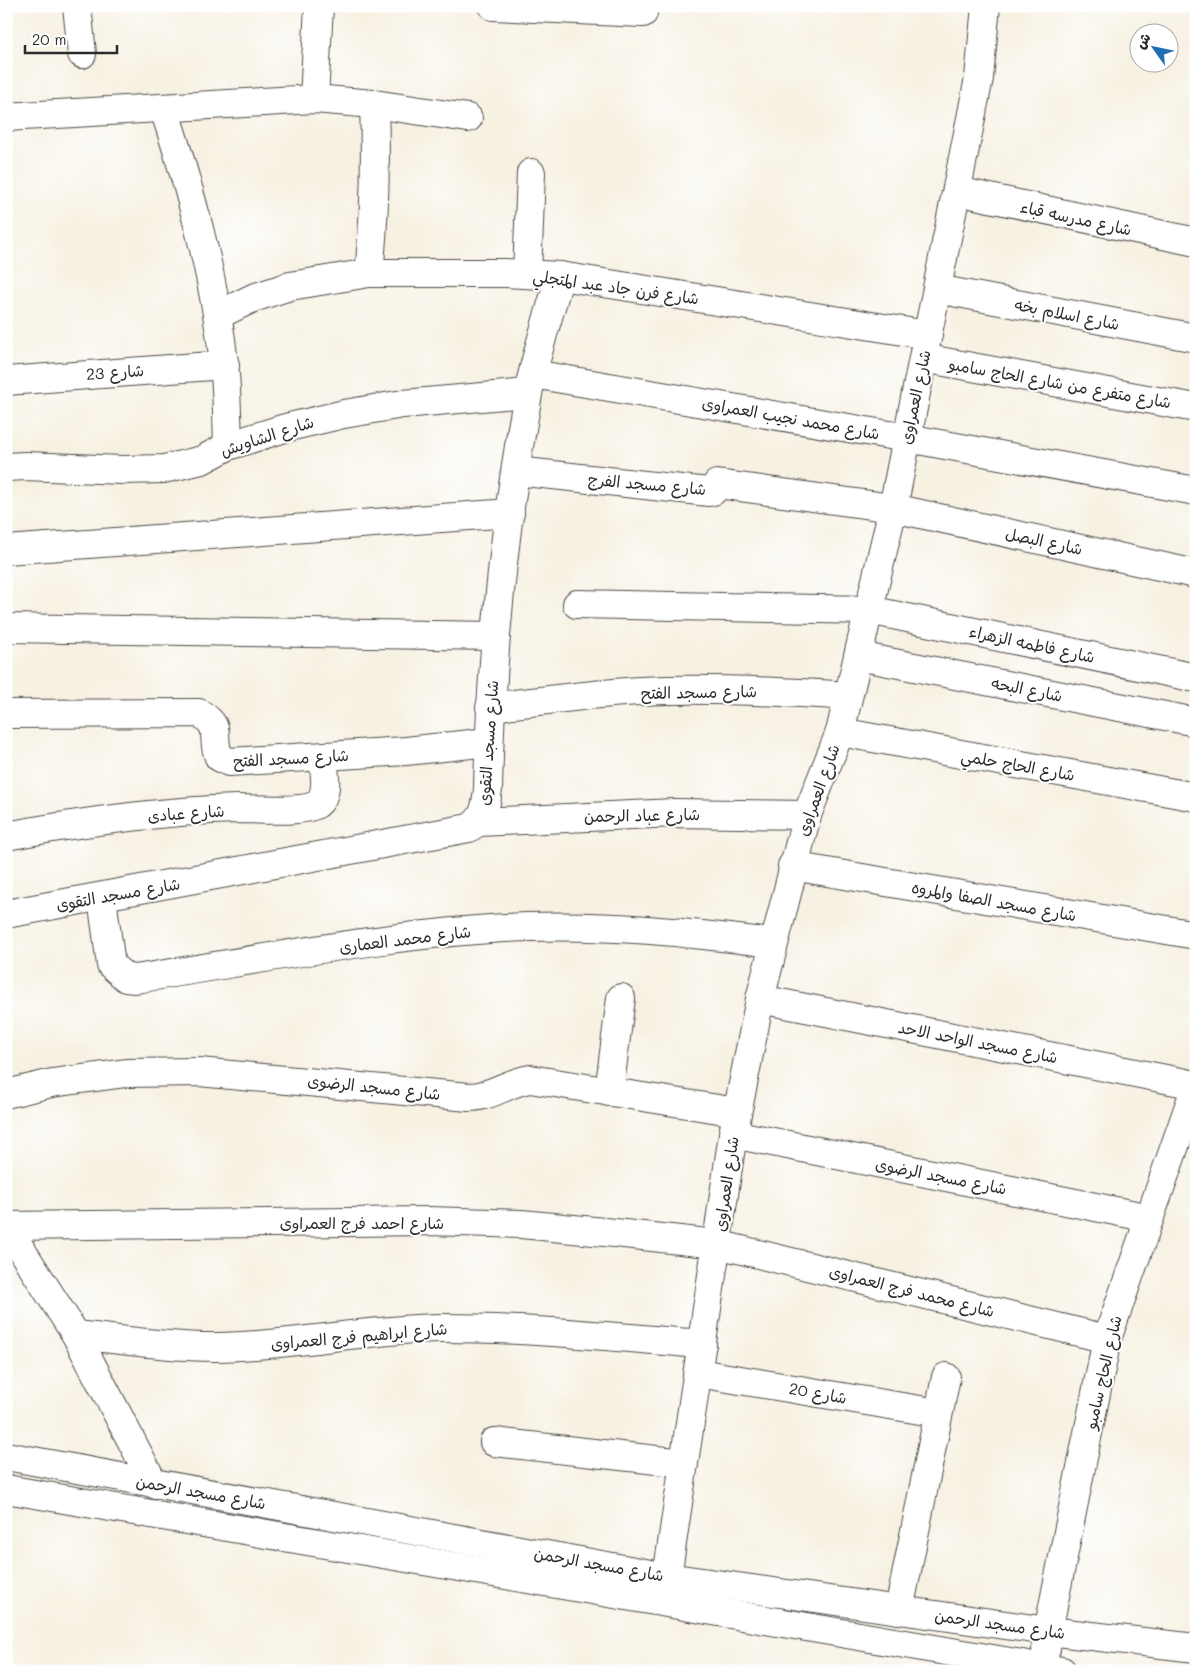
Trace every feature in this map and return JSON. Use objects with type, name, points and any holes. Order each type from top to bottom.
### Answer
[{"type":"street","points":[[77,6],[82,54]]},
{"type":"street","points":[[314,99],[319,6]]},
{"type":"street","points":[[493,6],[644,13]]},
{"type":"street","name":"شارع العمراوى","points":[[667,1577],[735,1123],[760,999],[772,943],[807,815],[840,732],[893,508],[979,78],[986,6]]},
{"type":"street","points":[[6,117],[314,99],[374,104],[468,118]]},
{"type":"street","points":[[369,273],[375,198],[374,104]]},
{"type":"street","points":[[164,109],[184,170],[199,225],[218,315],[225,365],[228,446]]},
{"type":"street","points":[[526,274],[531,173]]},
{"type":"street","name":"شارع مدرسه قباء","points":[[957,192],[1196,242]]},
{"type":"street","name":"شارع فرن جاد عبد المتجلي","points":[[218,315],[253,298],[290,286],[369,273],[526,274],[560,276],[926,346]]},
{"type":"street","name":"شارع مسجد التقوى","points":[[6,914],[102,898],[469,828],[478,822],[486,809],[495,636],[516,471],[531,383],[560,276]]},
{"type":"street","name":"شارع اسلام بخه","points":[[938,289],[1196,338]]},
{"type":"street","name":"شارع متفرع من شارع الحاج سامبو","points":[[926,346],[1196,408]]},
{"type":"street","name":"شارع 23","points":[[6,381],[225,365]]},
{"type":"street","name":"شارع محمد نجيب العمراوى","points":[[531,383],[907,438],[1196,491]]},
{"type":"street","name":"شارع الشاويش","points":[[6,467],[26,466],[122,470],[164,468],[202,460],[228,446],[285,428],[344,414],[531,383]]},
{"type":"street","name":"شارع مسجد الفرج","points":[[516,471],[710,492],[718,484],[893,508]]},
{"type":"street","name":"شارع البصل","points":[[893,508],[1196,574]]},
{"type":"street","points":[[6,550],[510,513]]},
{"type":"street","name":"شارع فاطمه الزهراء","points":[[577,604],[869,610],[1196,678]]},
{"type":"street","points":[[6,628],[495,636]]},
{"type":"street","name":"شارع البحه","points":[[858,656],[1196,722]]},
{"type":"street","name":"شارع مسجد الفتح","points":[[490,707],[579,696],[667,690],[756,690],[848,696]]},
{"type":"street","name":"شارع مسجد الفتح","points":[[6,714],[199,713],[208,718],[215,726],[217,752],[223,760],[323,758],[489,742]]},
{"type":"street","name":"شارع الحاج حلمي","points":[[840,732],[1196,797]]},
{"type":"street","name":"شارع عبادى","points":[[6,836],[134,817],[224,810],[309,808],[322,800],[325,793],[323,758]]},
{"type":"street","name":"شارع عباد الرحمن","points":[[478,822],[675,813],[807,815]]},
{"type":"street","name":"شارع مسجد الصفا والمروه","points":[[792,866],[1196,936]]},
{"type":"street","name":"شارع محمد العمارى","points":[[102,898],[112,965],[126,978],[135,980],[418,936],[529,927],[611,927],[657,930],[772,943]]},
{"type":"street","points":[[609,1092],[621,998]]},
{"type":"street","name":"شارع مسجد الواحد الاحد","points":[[760,999],[1196,1086]]},
{"type":"street","name":"شارع مسجد الرضوى","points":[[6,1094],[52,1083],[126,1073],[199,1072],[469,1097],[494,1093],[516,1081],[530,1079],[609,1092],[735,1123],[1150,1218]]},
{"type":"street","name":"شارع الحاج سامبو","points":[[1053,1669],[1048,1631],[1107,1339],[1196,1086]]},
{"type":"street","name":"شارع احمد فرج العمراوى","points":[[6,1226],[428,1221],[521,1224],[717,1244]]},
{"type":"street","points":[[6,1226],[76,1335],[154,1484]]},
{"type":"street","name":"شارع محمد فرج العمراوى","points":[[717,1244],[1107,1339]]},
{"type":"street","name":"شارع ابراهيم فرج العمراوى","points":[[76,1335],[165,1345],[216,1346],[380,1331],[440,1328],[502,1329],[702,1344]]},
{"type":"street","name":"شارع 20","points":[[698,1373],[938,1413]]},
{"type":"street","points":[[899,1610],[946,1377]]},
{"type":"street","points":[[494,1442],[684,1463]]},
{"type":"street","name":"شارع مسجد الرحمن","points":[[6,1456],[667,1577],[1048,1631],[1196,1648]]},
{"type":"street","name":"شارع مسجد الرحمن","points":[[6,1488],[698,1610],[1053,1669]]}]
